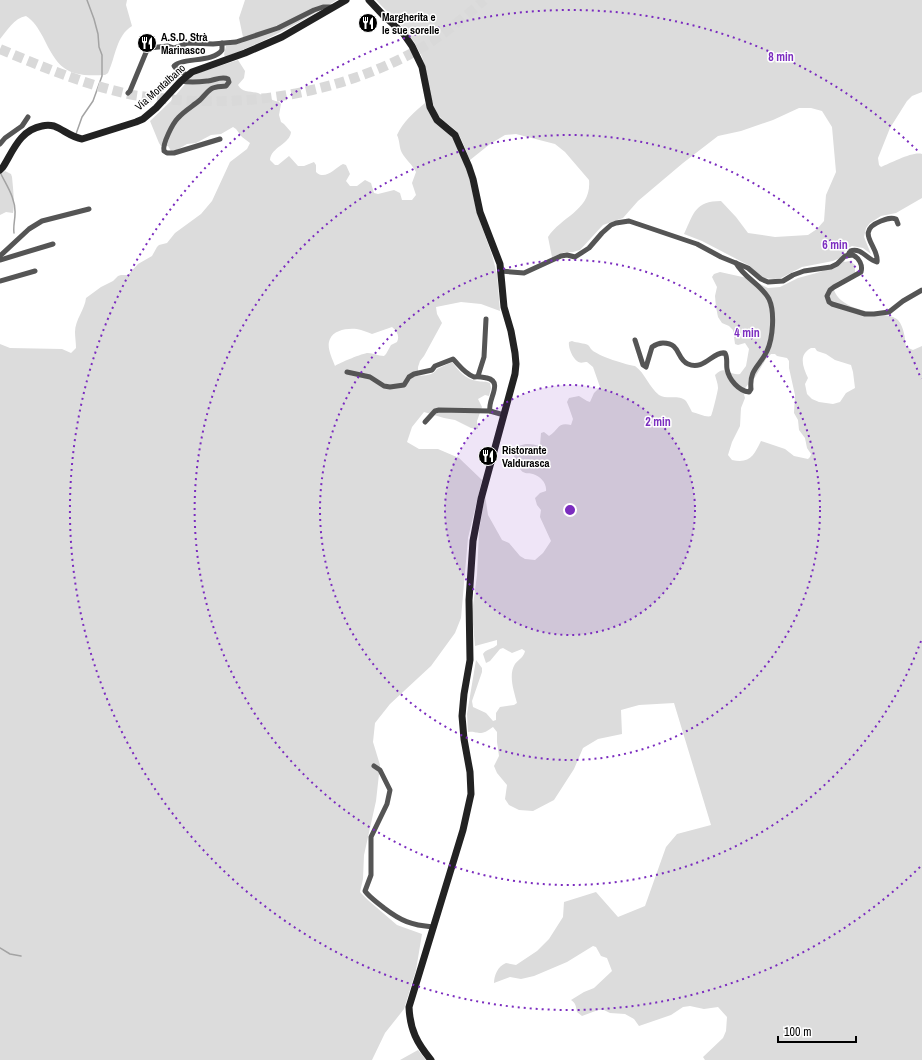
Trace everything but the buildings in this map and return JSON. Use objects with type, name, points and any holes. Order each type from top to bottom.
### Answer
[{"type":"main road","name":"Via Montalbano","points":[[0,170],[18,142],[30,130],[40,126],[49,125],[74,138],[82,139],[144,119],[188,75],[200,68],[241,55],[282,37],[346,0]]},
{"type":"main road","points":[[369,0],[408,40],[419,60],[423,72],[430,107],[437,120],[455,135],[469,168],[473,178],[480,212],[496,254],[500,271],[504,307],[511,331],[516,364],[515,374],[479,509],[473,541],[469,600],[470,660],[462,716],[463,734],[470,772],[471,794],[463,830],[409,1007],[412,1030],[422,1049],[431,1060]]},
{"type":"street","points":[[128,93],[149,48],[168,46],[174,48],[188,43],[222,43],[243,40],[278,28],[323,6],[332,7]]},
{"type":"street","points":[[188,75],[176,70],[175,65],[218,54],[222,50],[222,43]]},
{"type":"street","points":[[181,81],[191,83],[225,78],[228,79],[229,82],[226,86],[218,86],[210,90],[180,116],[167,138],[164,145],[164,151],[167,153],[174,153],[220,139]]},
{"type":"street","points":[[0,144],[5,138],[22,126],[28,117]]},
{"type":"street","points":[[0,256],[29,229],[42,221],[90,209]]},
{"type":"street","points":[[500,271],[524,273],[560,256],[567,255],[575,258],[589,248],[606,229],[616,223],[629,221],[637,222],[697,244],[721,257],[748,268],[761,279],[768,282],[775,282],[783,281],[804,271],[831,267],[848,255],[850,251],[857,250],[877,262],[877,257],[868,236],[870,228],[879,222],[892,218],[895,218],[898,224]]},
{"type":"street","points":[[0,260],[53,244]]},
{"type":"street","points":[[848,255],[852,255],[859,260],[862,266],[861,272],[830,290],[826,296],[832,304],[865,314],[889,312],[903,301],[922,290]]},
{"type":"street","points":[[635,340],[643,365],[646,367],[652,347],[660,343],[674,346],[686,364],[694,366],[703,364],[720,353],[725,353],[727,356],[727,369],[730,379],[742,390],[750,392],[752,372],[767,352],[772,336],[772,314],[769,300],[762,289],[739,269],[736,263]]},
{"type":"street","points":[[0,281],[35,271]]},
{"type":"street","points":[[478,376],[484,357],[486,319]]},
{"type":"street","points":[[348,372],[370,378],[387,387],[402,386],[406,384],[409,377],[414,374],[432,370],[435,366],[453,358],[465,372],[474,378],[478,376],[490,379],[494,382],[494,394],[489,402],[490,411]]},
{"type":"street","points":[[425,422],[436,411],[440,410],[490,411],[504,415]]},
{"type":"street","points":[[374,766],[380,770],[390,790],[388,804],[371,837],[371,875],[365,891],[372,899],[396,918],[421,926],[434,927]]},
{"type":"shaded area","points":[[0,0],[127,0],[126,5],[132,26],[119,41],[108,73],[105,75],[82,75],[73,73],[60,64],[54,57],[38,28],[26,16],[14,22],[0,39]]},
{"type":"shaded area","points":[[245,0],[337,0],[282,31],[225,57],[224,54],[226,46],[244,42],[239,18]]},
{"type":"shaded area","points":[[376,0],[922,0],[922,92],[912,96],[907,101],[890,128],[878,158],[879,165],[881,167],[913,154],[922,154],[922,198],[896,213],[881,216],[870,223],[866,228],[864,237],[871,254],[863,248],[852,246],[846,249],[840,258],[833,261],[802,267],[781,278],[763,278],[750,266],[702,241],[684,234],[696,210],[706,203],[721,201],[748,233],[775,237],[808,235],[817,229],[824,221],[826,195],[836,172],[832,127],[822,111],[811,108],[799,108],[773,120],[741,131],[718,136],[638,201],[623,218],[603,225],[580,250],[565,252],[552,257],[548,237],[561,223],[581,206],[586,199],[589,190],[589,180],[565,152],[555,144],[516,134],[505,135],[490,144],[470,160],[459,135],[437,113],[432,100],[422,57],[414,41]]},
{"type":"shaded area","points":[[238,60],[245,71],[244,78],[238,85],[240,88],[244,91],[258,93],[281,104],[279,115],[281,122],[291,132],[287,140],[271,156],[270,160],[275,165],[278,165],[289,156],[298,166],[304,166],[314,162],[316,165],[316,172],[323,175],[330,173],[343,164],[346,165],[350,174],[346,181],[350,186],[357,186],[365,180],[371,183],[374,193],[378,194],[394,190],[400,193],[402,200],[412,200],[416,195],[412,183],[416,172],[402,153],[397,135],[409,118],[425,103],[434,121],[453,138],[469,175],[477,213],[497,274],[500,311],[481,304],[461,302],[436,307],[437,314],[442,323],[418,367],[418,376],[426,375],[433,373],[437,369],[452,362],[469,378],[490,383],[491,388],[489,396],[485,395],[478,399],[482,407],[477,421],[478,429],[471,428],[455,420],[424,412],[412,427],[407,442],[419,449],[438,449],[459,458],[482,480],[468,538],[461,618],[455,633],[431,666],[390,704],[375,723],[373,742],[380,765],[376,801],[364,855],[363,879],[360,892],[397,925],[422,934],[416,970],[404,1009],[385,1033],[372,1060],[0,1060],[0,344],[10,348],[62,349],[71,353],[76,348],[75,328],[86,298],[101,287],[113,281],[118,276],[128,275],[138,264],[152,256],[159,245],[167,243],[175,233],[201,214],[212,201],[230,162],[247,149],[250,143],[233,127],[221,134],[211,135],[196,143],[187,144],[175,151],[171,151],[168,146],[161,146],[150,121],[170,102],[191,77],[201,72]],"holes":[[[392,327],[398,334],[398,340],[391,345],[384,356],[365,353],[335,366],[329,345],[330,339],[335,333],[353,329],[372,334]]]},
{"type":"shaded area","points":[[5,171],[11,174],[12,177],[14,209],[13,213],[6,212],[0,215],[0,175]]},
{"type":"shaded area","points":[[845,260],[844,262],[850,261],[855,265],[855,273],[837,282],[833,286],[835,293],[839,298],[845,303],[859,309],[890,316],[898,320],[903,329],[906,347],[913,350],[922,346],[922,1060],[705,1060],[703,1057],[723,1038],[726,1031],[727,1017],[718,1007],[704,1009],[690,1006],[683,1007],[671,1015],[639,1026],[634,1019],[625,1014],[610,1013],[604,1010],[598,1010],[582,1016],[577,1012],[575,1004],[571,1000],[594,988],[612,971],[607,958],[601,956],[596,947],[593,946],[567,962],[534,976],[521,979],[510,977],[494,983],[496,974],[503,964],[506,963],[516,965],[537,951],[549,939],[563,917],[564,902],[596,892],[618,917],[645,906],[666,847],[677,834],[711,825],[674,703],[639,705],[621,710],[622,734],[598,739],[583,748],[574,769],[554,800],[533,811],[519,810],[509,805],[505,799],[507,785],[497,773],[494,766],[499,756],[497,732],[493,727],[483,733],[468,732],[467,714],[476,660],[482,668],[482,672],[472,701],[473,707],[486,713],[493,721],[496,720],[496,713],[500,707],[514,705],[517,703],[512,683],[512,673],[515,664],[525,651],[522,649],[512,653],[503,648],[500,649],[490,661],[486,663],[483,654],[497,645],[497,640],[475,646],[472,613],[477,575],[479,531],[485,495],[488,515],[502,540],[509,543],[520,556],[525,559],[535,560],[543,553],[551,541],[540,517],[541,510],[537,505],[535,498],[540,493],[546,491],[545,485],[538,476],[521,471],[512,449],[526,444],[540,446],[541,433],[544,432],[549,436],[558,427],[566,424],[571,425],[573,419],[567,402],[569,398],[579,396],[590,402],[594,393],[600,387],[593,367],[587,362],[578,362],[575,359],[572,355],[569,342],[572,341],[586,344],[600,355],[635,366],[642,372],[652,388],[659,395],[683,399],[686,401],[692,412],[705,416],[711,416],[718,388],[715,375],[722,370],[740,374],[746,366],[749,349],[745,343],[738,345],[735,344],[733,330],[729,326],[722,323],[718,317],[715,296],[717,287],[712,277],[714,274],[720,272],[747,278],[768,288],[780,287],[798,278],[820,272]],"holes":[[[811,348],[815,348],[817,351],[826,354],[835,360],[851,365],[855,388],[846,393],[840,402],[833,404],[819,402],[812,399],[807,394],[805,384],[808,378],[803,366],[803,358],[804,354]],[[771,354],[787,358],[789,361],[789,368],[795,395],[794,413],[798,420],[799,430],[805,438],[807,448],[811,454],[810,457],[808,459],[794,456],[785,449],[761,441],[751,457],[743,461],[732,460],[728,455],[732,442],[740,426],[741,408],[745,398],[743,391],[754,379],[766,359]]]},
{"type":"shaded area","points":[[418,1050],[426,1060],[400,1060]]},
{"type":"waterway","points":[[76,134],[82,117],[93,101],[102,76],[102,55],[99,47],[98,34],[87,0]]},
{"type":"waterway","points":[[0,172],[14,203],[14,233]]},
{"type":"waterway","points":[[0,948],[10,954],[21,956]]},
{"type":"tunnel","points":[[0,49],[47,69],[112,90],[133,95],[200,101],[232,101],[265,98],[298,93],[330,85],[362,75],[392,63],[437,38],[484,0]]},
{"type":"place","name":"Margherita e le sue sorelle","points":[[368,23]]},
{"type":"place","name":"A.S.D. Strà Marinasco","points":[[147,43]]},
{"type":"place","name":"Ristorante Valdurasca","points":[[488,456]]}]
